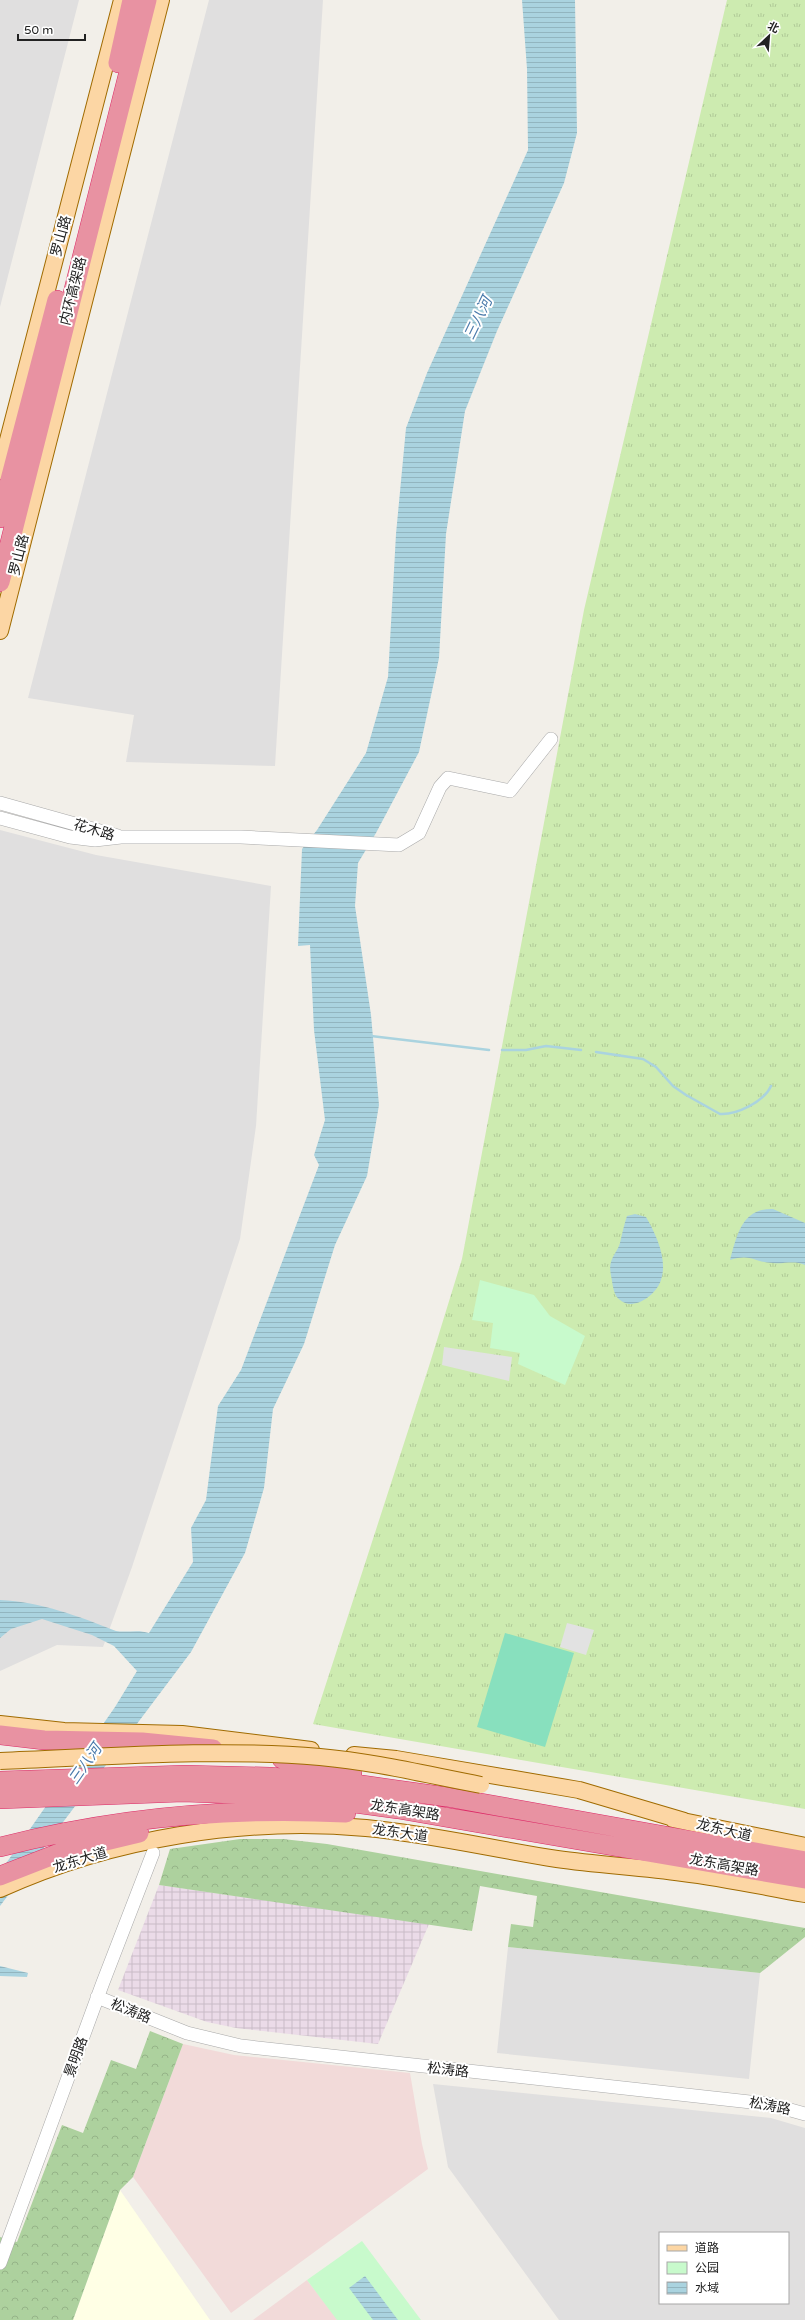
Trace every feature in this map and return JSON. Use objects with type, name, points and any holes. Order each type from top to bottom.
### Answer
[{"type":"highway","name":"内环高架路","points":[[0,582],[124,66],[133,0]]},
{"type":"highway","points":[[124,66],[149,0]]},
{"type":"highway","name":"内环高架路","points":[[0,518],[124,66]]},
{"type":"highway","points":[[0,1735],[33,1734],[170,1744],[286,1760],[357,1774],[447,1797]]},
{"type":"highway","name":"龙东高架路","points":[[0,1781],[140,1776],[270,1777],[355,1784],[447,1797],[805,1861]]},
{"type":"highway","name":"龙东高架路","points":[[0,1799],[128,1794],[228,1793],[311,1797],[354,1802],[805,1879]]},
{"type":"highway","points":[[0,1848],[104,1839],[250,1812],[365,1814],[527,1831]]},
{"type":"highway","points":[[0,1876],[64,1851],[104,1839]]},
{"type":"main road","name":"罗山路","points":[[0,471],[122,0]]},
{"type":"main road","name":"罗山路","points":[[0,632],[161,0]]},
{"type":"main road","points":[[0,1724],[33,1734],[154,1733],[396,1759],[578,1790],[684,1821]]},
{"type":"main road","name":"龙东大道","points":[[0,1762],[182,1755],[290,1755],[376,1764],[684,1821],[805,1846]]},
{"type":"main road","name":"龙东大道","points":[[0,1889],[35,1874],[104,1839],[156,1840],[234,1829],[285,1826],[364,1828],[409,1833],[562,1860],[684,1873],[805,1894]]},
{"type":"street","points":[[121,837],[292,839],[399,845],[419,833],[440,787],[448,778],[510,791],[551,739]]},
{"type":"street","name":"花木路","points":[[0,803],[121,837]]},
{"type":"street","name":"花木路","points":[[0,818],[70,836],[95,840],[121,837]]},
{"type":"street","name":"景明路","points":[[0,2263],[107,1971],[153,1853]]},
{"type":"street","name":"松涛路","points":[[100,1991],[187,2033],[241,2046],[768,2104],[805,2114]]},
{"type":"shaded area","points":[[0,0],[79,0],[0,307]]},
{"type":"shaded area","points":[[209,0],[323,0],[275,766],[126,762],[134,715],[28,698]]},
{"type":"shaded area","points":[[0,830],[96,855],[271,886],[256,1126],[240,1239],[132,1567],[103,1647],[57,1645],[0,1671]]},
{"type":"shaded area","points":[[444,1347],[512,1357],[509,1381],[442,1365]]},
{"type":"shaded area","points":[[567,1623],[594,1630],[586,1655],[560,1647]]},
{"type":"shaded area","points":[[159,1885],[429,1924],[378,2044],[236,2028],[207,2022],[118,1990]]},
{"type":"shaded area","points":[[508,1947],[760,1973],[749,2079],[497,2053]]},
{"type":"shaded area","points":[[183,2044],[234,2055],[410,2073],[422,2144],[428,2169],[231,2313],[133,2177]]},
{"type":"shaded area","points":[[433,2084],[771,2118],[805,2128],[805,2320],[559,2320],[448,2167]]},
{"type":"shaded area","points":[[120,2190],[210,2320],[73,2320]]},
{"type":"shaded area","points":[[307,2280],[338,2320],[253,2320]]},
{"type":"green space","points":[[727,0],[805,0],[805,1809],[313,1724],[430,1363],[462,1259],[584,610]]},
{"type":"green space","points":[[480,1280],[534,1295],[550,1316],[585,1336],[565,1385],[518,1364],[520,1353],[490,1348],[493,1323],[472,1320]]},
{"type":"green space","points":[[505,1633],[574,1653],[545,1747],[477,1727]]},
{"type":"green space","points":[[240,1839],[283,1839],[327,1844],[805,1928],[805,1937],[760,1973],[508,1947],[511,1924],[533,1927],[537,1896],[480,1886],[472,1931],[159,1885],[170,1849]]},
{"type":"green space","points":[[150,2031],[183,2044],[133,2177],[120,2190],[73,2320],[0,2320],[0,2237],[17,2242],[62,2125],[83,2133],[111,2060],[136,2069]]},
{"type":"green space","points":[[362,2241],[421,2320],[337,2320],[307,2280]]},
{"type":"water","name":"三八河","points":[[522,0],[575,0],[577,133],[564,183],[497,331],[465,411],[446,534],[439,658],[419,752],[376,833],[358,863],[355,906],[371,1015],[379,1105],[367,1176],[335,1245],[304,1344],[273,1409],[264,1488],[245,1553],[191,1652],[0,1906],[0,1872],[115,1707],[137,1671],[114,1646],[92,1635],[42,1619],[11,1629],[0,1638],[0,1600],[15,1601],[45,1607],[73,1615],[116,1631],[141,1631],[149,1633],[193,1562],[191,1528],[206,1500],[218,1406],[241,1370],[319,1165],[314,1155],[325,1120],[314,1030],[310,945],[298,946],[302,849],[317,830],[366,753],[388,677],[396,534],[406,428],[427,373],[528,150],[527,69]]},
{"type":"water","points":[[773,1209],[805,1223],[805,1265],[793,1262],[767,1263],[749,1258],[737,1258],[730,1260],[735,1241],[742,1225],[754,1213]]},
{"type":"water","points":[[635,1214],[646,1217],[654,1231],[662,1256],[663,1272],[659,1285],[655,1291],[644,1300],[632,1304],[620,1300],[616,1296],[610,1267],[612,1259],[620,1243],[627,1216]]},
{"type":"water","points":[[0,1966],[28,1973],[27,1977],[0,1976]]},
{"type":"water","points":[[365,2276],[398,2320],[373,2320],[349,2288]]},
{"type":"waterway","points":[[371,1036],[489,1050]]},
{"type":"waterway","points":[[502,1050],[526,1050],[546,1046],[581,1050]]},
{"type":"waterway","points":[[596,1052],[643,1059],[656,1067],[673,1086],[720,1114],[734,1112],[749,1106],[762,1097],[771,1086]]}]
